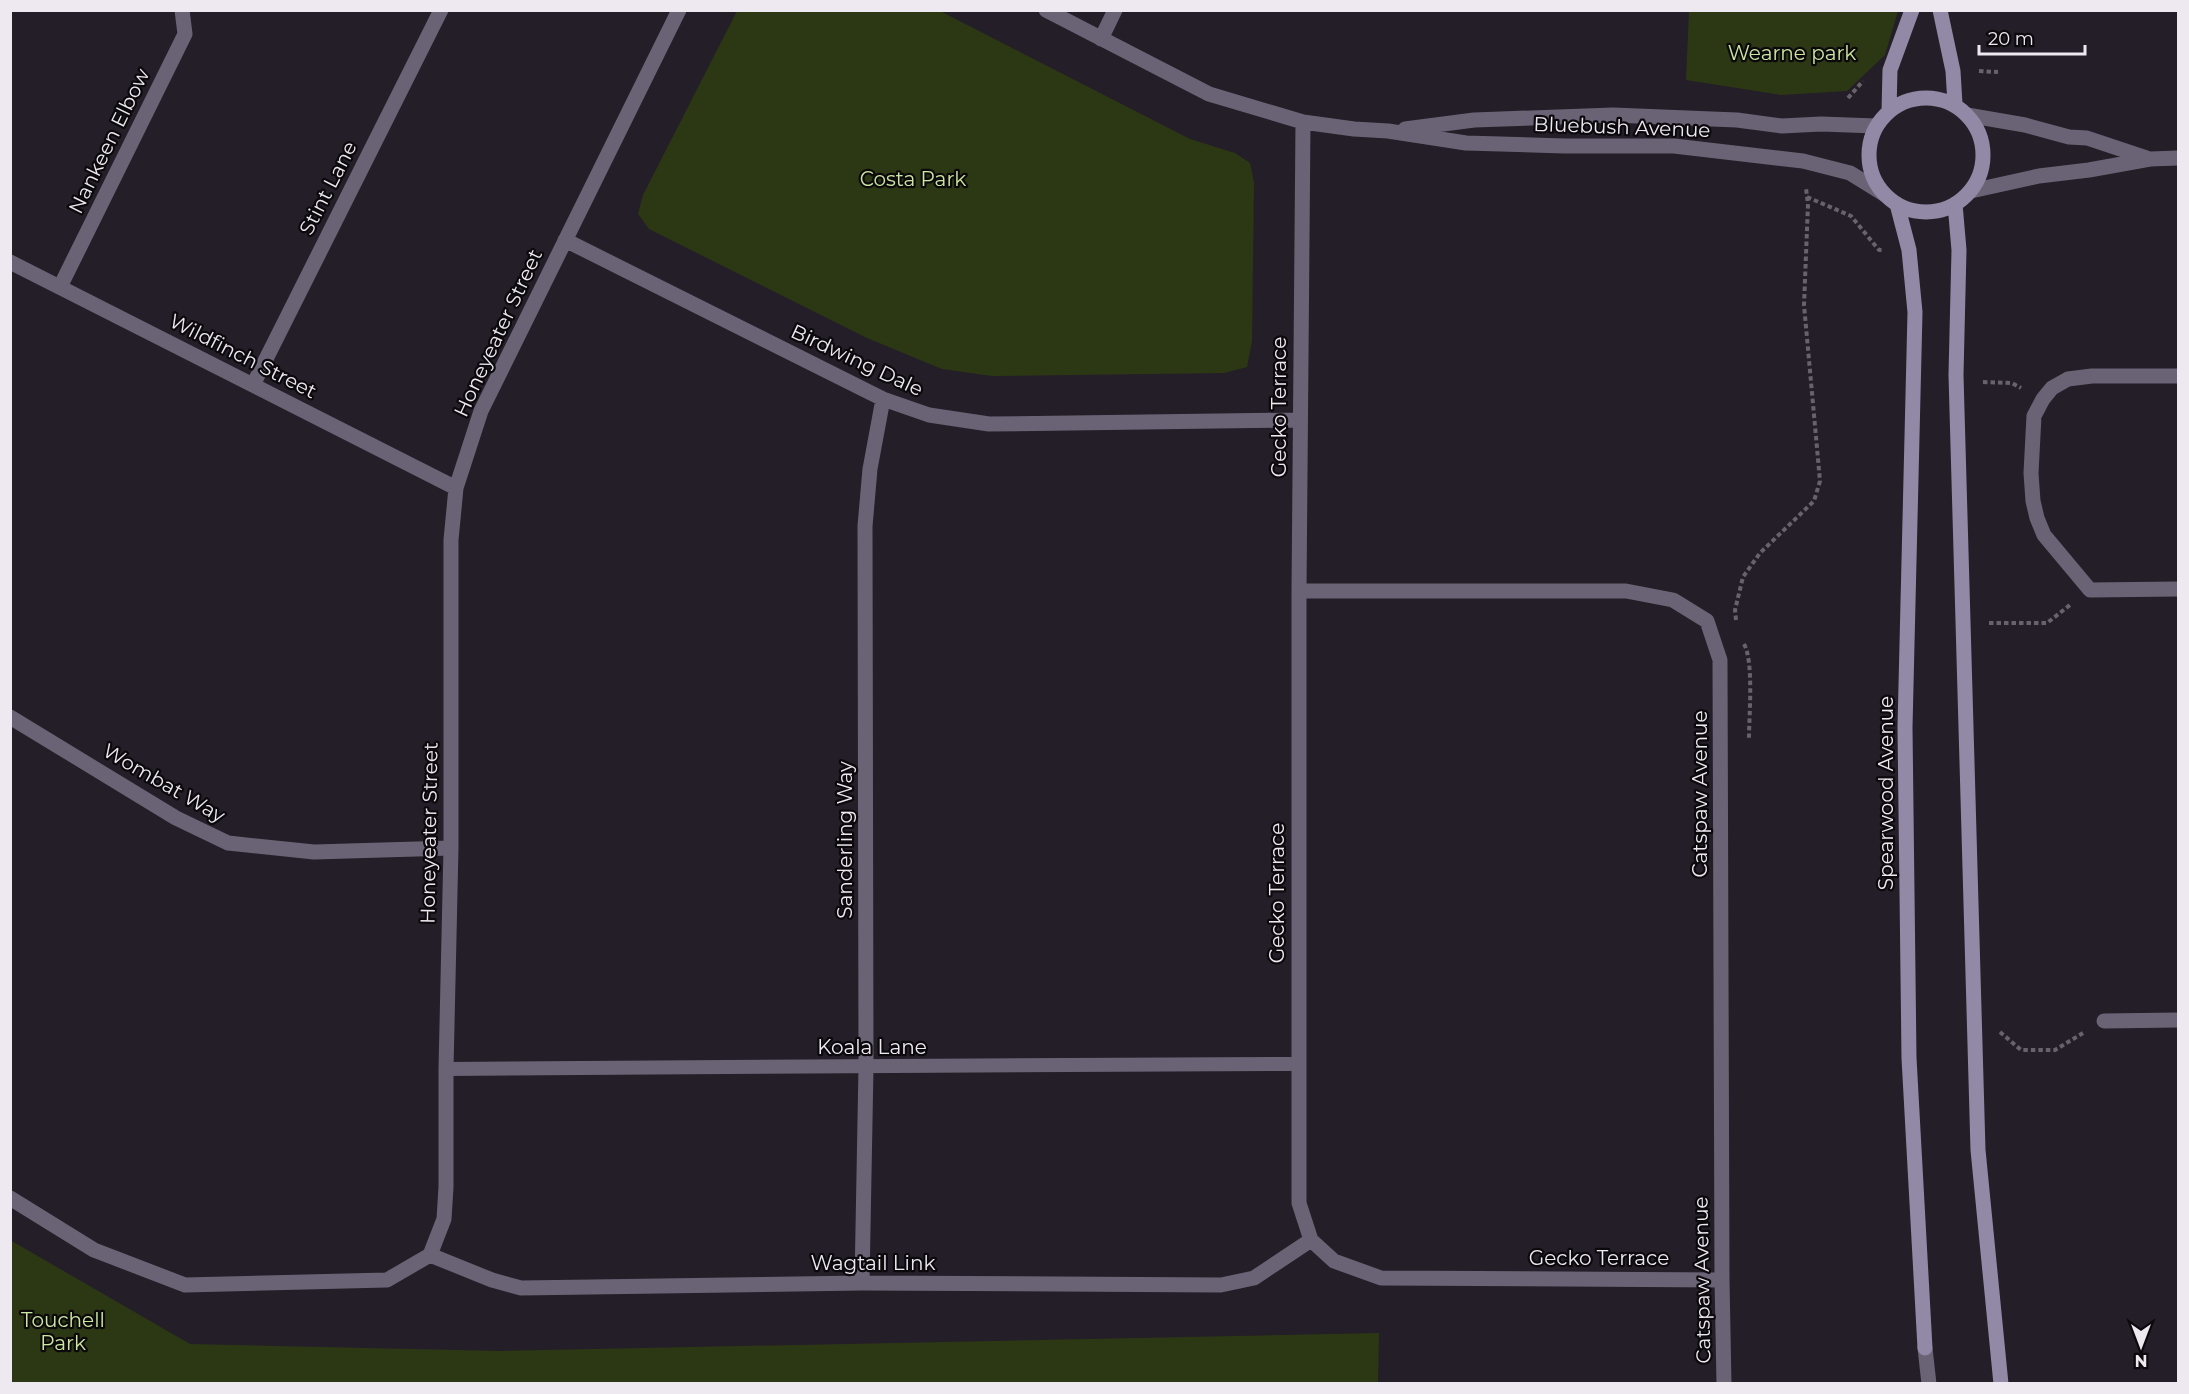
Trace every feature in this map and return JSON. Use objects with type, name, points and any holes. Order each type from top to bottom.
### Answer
[{"type":"main road","points":[[1889,111],[1890,70],[1912,10]]},
{"type":"main road","points":[[1940,10],[1953,71],[1955,104]]},
{"type":"main road","points":[[1929,98],[1955,104],[1967,115],[1982,138],[1984,152],[1978,179],[1971,191],[1955,204],[1936,212],[1916,212],[1897,204],[1884,194],[1875,182],[1870,168],[1870,147],[1876,126],[1889,111],[1908,101],[1929,98]]},
{"type":"main road","name":"Spearwood Avenue","points":[[1897,204],[1909,250],[1915,312],[1906,763],[1909,1059],[1925,1348]]},
{"type":"main road","points":[[1955,204],[1959,250],[1956,375],[1978,1150],[2001,1383]]},
{"type":"street","name":"Nankeen Elbow","points":[[60,287],[185,34],[182,10]]},
{"type":"street","name":"Stint Lane","points":[[253,385],[441,10]]},
{"type":"street","name":"Honeyeater Street","points":[[430,1255],[444,1219],[446,1187],[451,848],[451,540],[456,488],[481,411],[679,10]]},
{"type":"street","name":"Bluebush Avenue","points":[[1046,10],[1209,94],[1303,122],[1388,131],[1466,143],[1674,146],[1803,161],[1850,173],[1884,194]]},
{"type":"street","points":[[1101,39],[1115,10]]},
{"type":"street","name":"Bluebush Avenue","points":[[1388,131],[1474,120],[1612,115],[1737,120],[1782,126],[1821,124],[1876,126]]},
{"type":"street","points":[[1967,115],[2025,125],[2069,137],[2087,138],[2150,159]]},
{"type":"street","name":"Gecko Terrace","points":[[1303,122],[1298,1064],[1299,1203],[1311,1240],[1334,1260],[1381,1278],[1722,1280]]},
{"type":"street","points":[[1971,191],[2039,176],[2150,159],[2178,158]]},
{"type":"street","name":"Birdwing Dale","points":[[565,240],[883,399],[929,415],[989,424],[1300,420]]},
{"type":"street","name":"Wildfinch Street","points":[[10,262],[456,488]]},
{"type":"street","points":[[2178,376],[2092,376],[2068,379],[2052,388],[2043,399],[2034,417],[2031,473],[2032,501],[2044,535],[2090,590],[2178,590]]},
{"type":"street","name":"Sanderling Way","points":[[862,1283],[866,1067],[865,526],[870,469],[883,399]]},
{"type":"street","name":"Catspaw Avenue","points":[[1299,591],[1626,591],[1673,600],[1707,621],[1720,660],[1724,1383]]},
{"type":"street","name":"Wombat Way","points":[[10,717],[176,818],[228,843],[314,852],[451,848]]},
{"type":"street","points":[[2104,1021],[2178,1020]]},
{"type":"street","points":[[10,1197],[94,1251],[185,1285],[387,1280],[430,1255]]},
{"type":"street","name":"Wagtail Link","points":[[430,1255],[492,1280],[521,1288],[862,1283],[1221,1285],[1254,1278],[1311,1240]]},
{"type":"street","name":"Spearwood Avenue","points":[[1925,1348],[1929,1383]]},
{"type":"lane","name":"Koala Lane","points":[[446,1069],[769,1065],[866,1067],[1298,1064]]},
{"type":"path","points":[[1736,621],[1735,610],[1743,577],[1760,553],[1814,501],[1820,481],[1803,305],[1806,196]]},
{"type":"path","points":[[1983,382],[2013,384],[2043,399]]},
{"type":"path","points":[[1989,623],[2047,623],[2090,590]]},
{"type":"path","points":[[1742,641],[1747,649],[1749,667],[1749,739]]},
{"type":"path","points":[[1992,1026],[2021,1050],[2055,1050],[2104,1021]]},
{"type":"green space","name":"Wearne park","points":[[1689,10],[1898,11],[1885,55],[1847,91],[1781,95],[1686,80]]},
{"type":"green space","name":"Costa Park","points":[[737,11],[940,11],[1190,139],[1235,153],[1250,163],[1254,183],[1252,341],[1247,367],[1224,373],[992,376],[942,369],[867,338],[649,229],[638,214],[643,195]]},
{"type":"green space","name":"Touchell Park","points":[[10,1240],[190,1344],[501,1351],[1379,1333],[1378,1383],[11,1383]]}]
